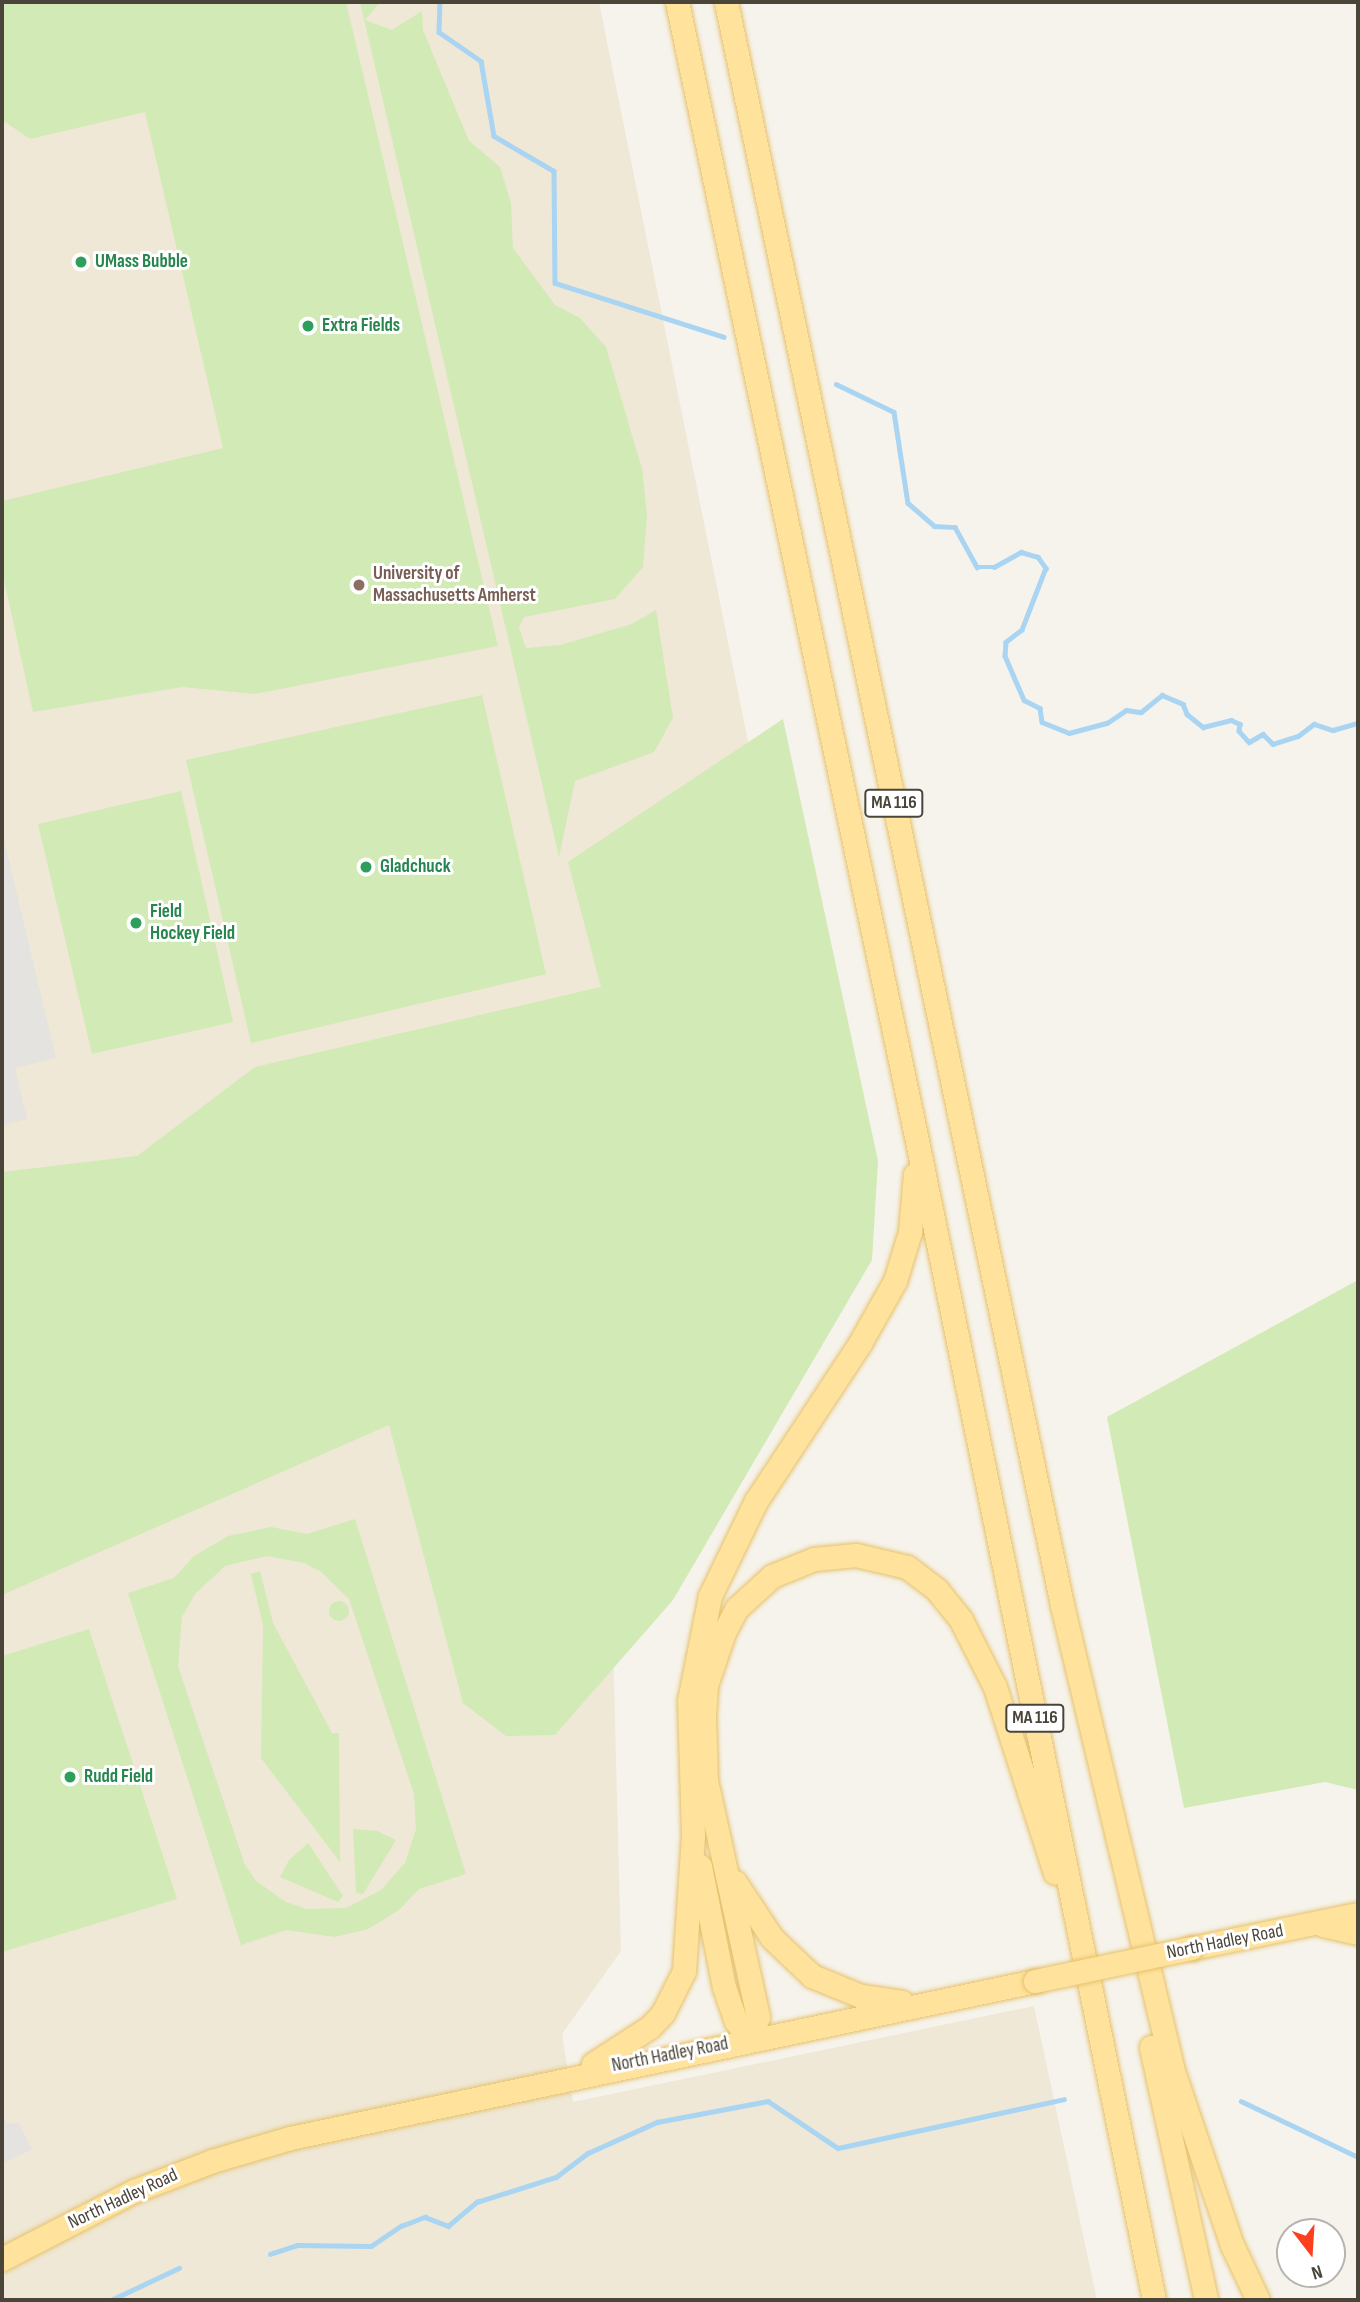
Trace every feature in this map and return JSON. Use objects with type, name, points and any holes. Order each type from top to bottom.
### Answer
[{"type":"main road","name":"MA 116","points":[[677,2],[916,1136],[1154,2300]]},
{"type":"main road","name":"MA 116","points":[[726,2],[1206,2300]]},
{"type":"main road","points":[[572,2075],[640,2036],[663,2013],[676,1991],[688,1950],[693,1834],[689,1701],[710,1596],[756,1501],[860,1343],[895,1281],[914,1207],[916,1136]]},
{"type":"main road","points":[[750,2039],[758,2017],[704,1763],[705,1705],[714,1656],[737,1608],[772,1576],[814,1559],[856,1555],[891,1560],[915,1572],[937,1590],[981,1656],[1082,1944]]},
{"type":"main road","points":[[1062,1605],[1172,2068],[1232,2245],[1258,2300]]},
{"type":"main road","points":[[717,1833],[730,1871],[755,1916],[802,1968],[848,1992],[922,2004]]},
{"type":"main road","points":[[693,1834],[724,1987],[736,2021],[750,2039]]},
{"type":"main road","name":"North Hadley Road","points":[[2,2259],[112,2201],[212,2161],[359,2121],[1358,1914]]},
{"type":"main road","points":[[1317,1923],[1358,1933]]},
{"type":"shaded area","name":"University of Massachusetts Amherst","points":[[2,2],[599,2],[834,1168],[613,1643],[621,1951],[562,2034],[573,2102],[1034,2006],[1097,2300],[2,2300]]},
{"type":"shaded area","points":[[2,831],[56,1058],[15,1068],[27,1119],[2,1125]]},
{"type":"shaded area","points":[[2,2117],[8,2124],[19,2122],[32,2150],[2,2163]]},
{"type":"green space","name":"Extra Fields","points":[[2,2],[346,2],[498,646],[255,694],[182,687],[33,712],[2,571],[2,501],[223,448],[145,112],[30,139],[2,120]]},
{"type":"green space","points":[[360,2],[380,2],[365,20],[392,30],[422,11],[423,30],[469,141],[500,167],[511,203],[513,248],[555,305],[580,318],[606,347],[642,469],[647,514],[643,567],[615,599],[524,617],[519,628],[526,648],[560,645],[632,624],[656,610],[673,718],[654,752],[575,781],[559,857]]},
{"type":"green space","name":"Gladchuck","points":[[482,695],[546,974],[251,1043],[186,760]]},
{"type":"green space","points":[[783,719],[878,1161],[872,1260],[673,1600],[555,1735],[506,1736],[463,1703],[389,1425],[2,1595],[2,1172],[137,1156],[255,1067],[601,987],[568,862]]},
{"type":"green space","name":"Field Hockey Field","points":[[181,791],[233,1022],[92,1054],[38,824]]},
{"type":"green space","points":[[1358,1280],[1358,1790],[1325,1782],[1184,1808],[1107,1417]]},
{"type":"green space","points":[[355,1519],[466,1874],[419,1889],[399,1910],[368,1929],[335,1937],[286,1930],[241,1945],[128,1593],[174,1578],[194,1556],[228,1536],[271,1527],[307,1534]],"holes":[[[267,1556],[304,1563],[320,1571],[349,1599],[414,1794],[416,1829],[405,1863],[381,1890],[346,1908],[307,1909],[286,1902],[256,1881],[245,1865],[178,1666],[182,1617],[195,1594],[225,1566]]]},
{"type":"green space","points":[[260,1571],[273,1623],[332,1733],[339,1733],[340,1862],[261,1758],[263,1625],[251,1574]]},
{"type":"green space","points":[[339,1601],[346,1604],[349,1611],[346,1618],[339,1621],[332,1618],[329,1611],[332,1604]]},
{"type":"green space","name":"Rudd Field","points":[[89,1629],[177,1899],[2,1952],[2,1656]]},
{"type":"green space","points":[[353,1829],[377,1831],[396,1840],[363,1894],[356,1893]]},
{"type":"green space","points":[[308,1843],[343,1896],[338,1902],[280,1877],[289,1860]]},
{"type":"waterway","points":[[440,2],[439,32],[481,61],[494,136],[554,171],[555,283],[724,337]]},
{"type":"waterway","points":[[836,384],[894,412],[908,503],[934,526],[955,527],[977,567],[994,567],[1021,552],[1038,557],[1046,568],[1022,630],[1006,642],[1005,656],[1024,700],[1040,708],[1042,722],[1069,733],[1107,723],[1126,710],[1141,712],[1162,695],[1183,704],[1187,714],[1203,727],[1231,720],[1240,724],[1239,731],[1249,742],[1263,734],[1273,744],[1298,736],[1314,724],[1333,730],[1358,723]]},
{"type":"waterway","points":[[270,2254],[297,2245],[371,2246],[401,2226],[425,2217],[448,2226],[477,2202],[556,2177],[588,2153],[657,2122],[768,2101],[838,2148],[1064,2099]]},
{"type":"waterway","points":[[1241,2101],[1358,2157]]},
{"type":"waterway","points":[[111,2300],[179,2268]]},
{"type":"place","name":"UMass Bubble","points":[[81,262]]},
{"type":"place","name":"Extra Fields","points":[[308,326]]},
{"type":"place","name":"University of Massachusetts Amherst","points":[[359,585]]},
{"type":"place","name":"Gladchuck","points":[[366,867]]},
{"type":"place","name":"Field Hockey Field","points":[[136,923]]},
{"type":"place","name":"Rudd Field","points":[[70,1777]]}]
